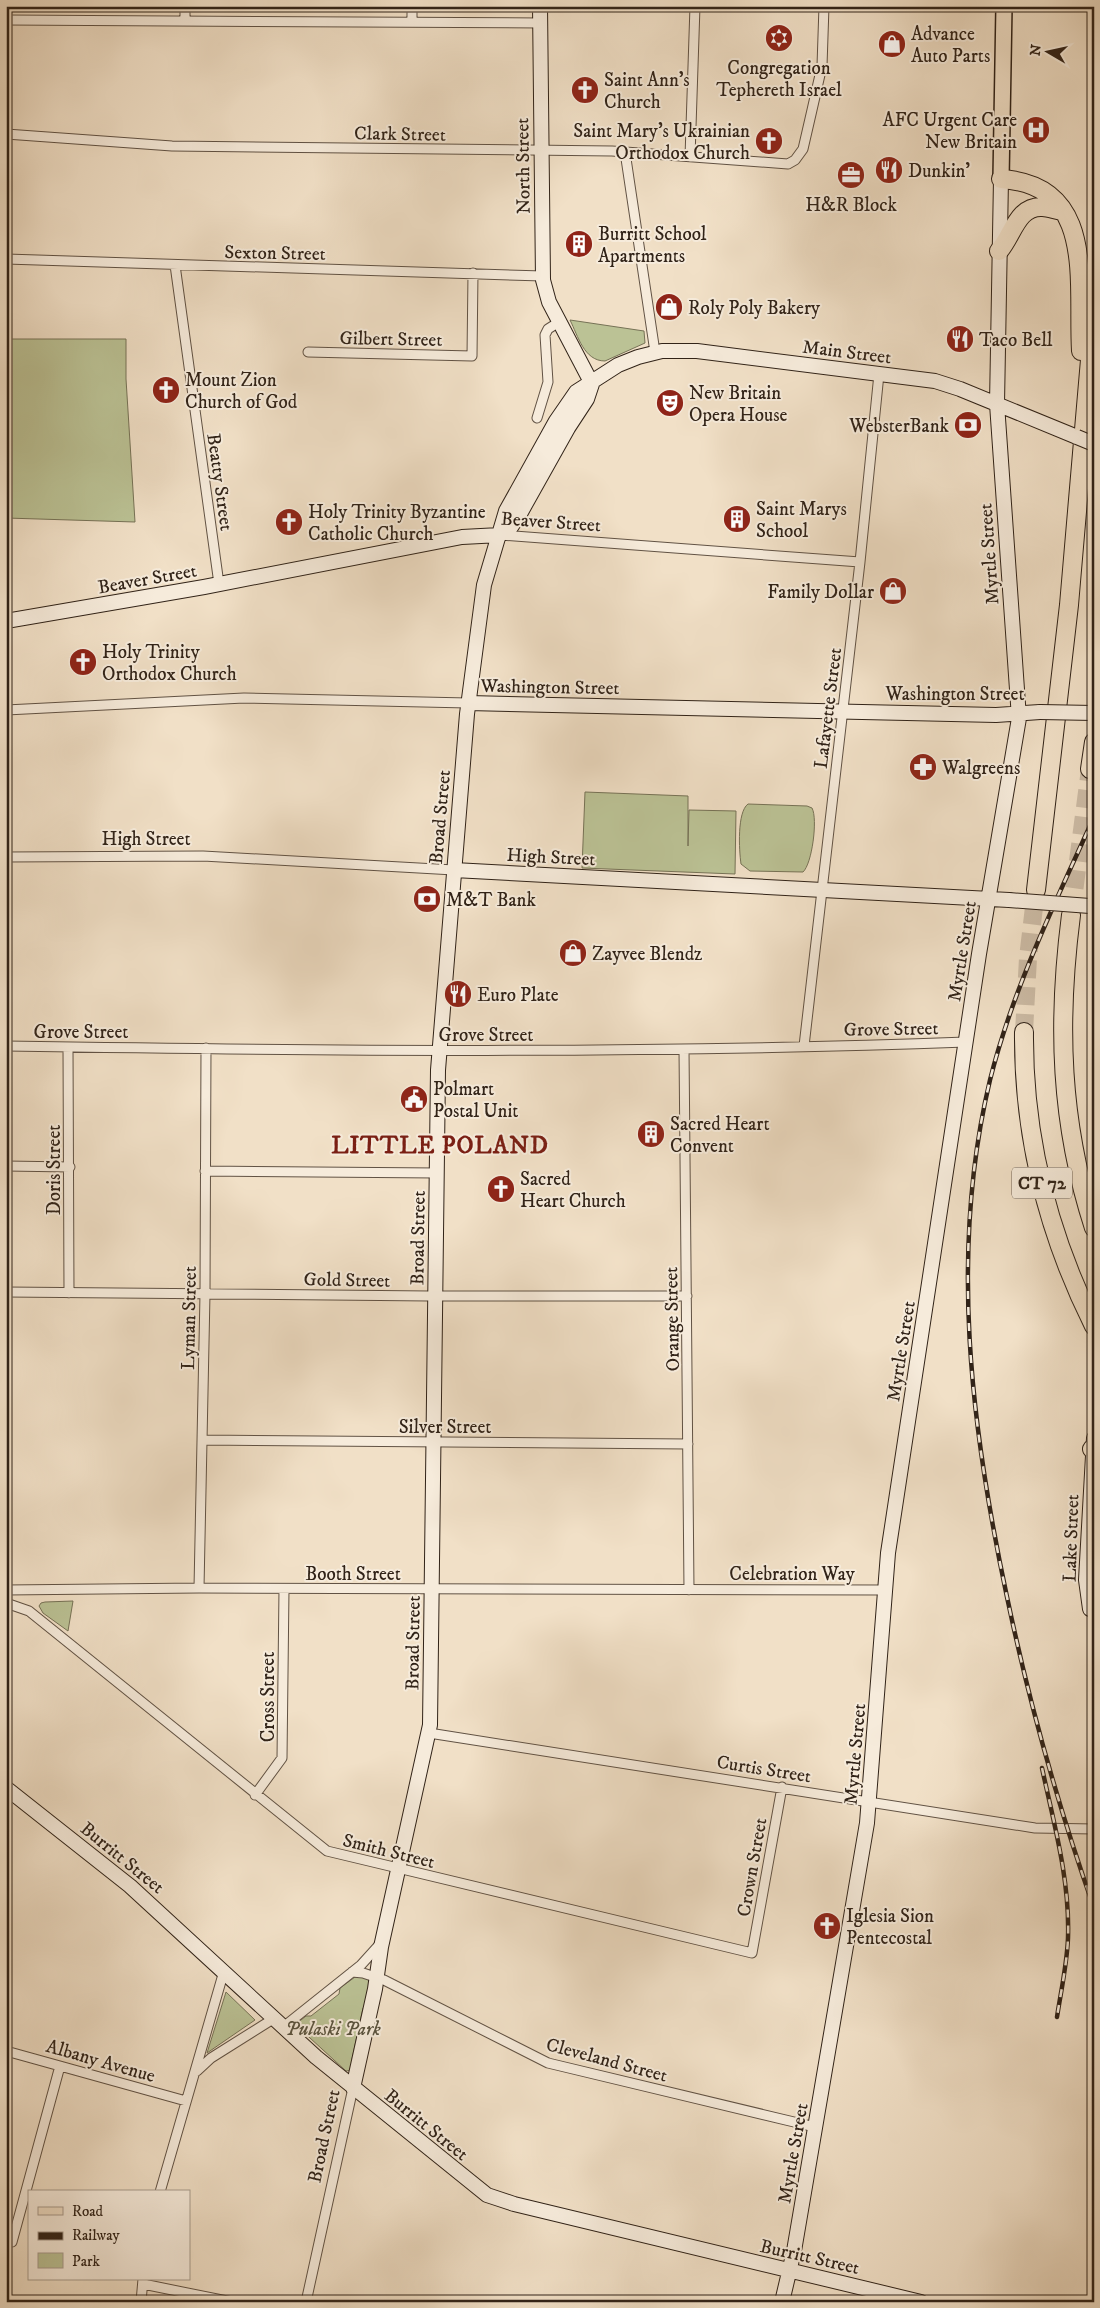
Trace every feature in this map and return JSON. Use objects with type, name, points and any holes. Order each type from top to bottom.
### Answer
[{"type":"highway","points":[[1001,179],[1027,183],[1044,191],[1058,201],[1070,223],[1076,239],[1082,358],[1088,391]]},
{"type":"highway","points":[[1000,251],[1018,220],[1029,209],[1044,206],[1062,211]]},
{"type":"highway","points":[[1036,890],[1068,615],[1094,313]]},
{"type":"highway","points":[[1090,769],[1094,742]]},
{"type":"highway","name":"CT 72","points":[[1072,915],[1062,1004],[1064,1085],[1078,1171],[1094,1228]]},
{"type":"highway","name":"CT 72","points":[[1024,1032],[1026,1096],[1039,1174],[1062,1253],[1094,1326]]},
{"type":"main road","points":[[1001,179],[1004,6]]},
{"type":"street","points":[[185,6],[185,21]]},
{"type":"street","points":[[412,6],[412,22]]},
{"type":"street","name":"North Street","points":[[540,6],[543,276],[548,299],[592,384]]},
{"type":"street","points":[[690,157],[695,6]]},
{"type":"street","name":"Clark Street","points":[[6,134],[172,146],[625,152],[780,164],[792,162],[803,149],[820,77],[823,55],[824,6]]},
{"type":"street","points":[[6,20],[540,23]]},
{"type":"street","points":[[625,152],[655,352]]},
{"type":"street","name":"Myrtle Street","points":[[782,2302],[790,2271],[869,1802],[885,1590],[892,1532],[988,898],[1019,713],[997,404],[1001,179]]},
{"type":"street","name":"Sexton Street","points":[[6,259],[543,276]]},
{"type":"street","name":"Beatty Street","points":[[174,265],[219,584]]},
{"type":"street","name":"Gilbert Street","points":[[308,352],[472,356],[473,273]]},
{"type":"street","points":[[536,418],[548,377],[545,335],[548,329],[559,322]]},
{"type":"street","name":"Main Street","points":[[500,536],[506,511],[559,416],[577,391],[592,384],[622,364],[655,352],[697,351],[941,383],[1094,444]]},
{"type":"street","name":"Lafayette Street","points":[[804,1046],[860,562],[879,374]]},
{"type":"street","name":"Beaver Street","points":[[6,621],[219,584],[462,538],[500,536],[860,562]]},
{"type":"street","name":"Broad Street","points":[[306,2302],[353,2088],[382,1941],[429,1733],[439,1050],[468,703],[484,585],[500,536]]},
{"type":"street","name":"Washington Street","points":[[6,710],[244,698],[996,715],[1040,712],[1094,713]]},
{"type":"street","name":"High Street","points":[[6,857],[203,856],[988,898],[1092,906]]},
{"type":"street","name":"Grove Street","points":[[6,1046],[439,1050],[684,1049],[966,1042]]},
{"type":"street","name":"Doris Street","points":[[68,1047],[70,1166],[69,1293]]},
{"type":"street","name":"Lyman Street","points":[[199,1588],[205,1294],[206,1048]]},
{"type":"street","name":"Orange Street","points":[[684,1049],[689,1590]]},
{"type":"street","points":[[6,1166],[70,1166]]},
{"type":"street","points":[[205,1171],[437,1173]]},
{"type":"street","name":"Gold Street","points":[[6,1292],[687,1296]]},
{"type":"street","name":"Silver Street","points":[[202,1440],[688,1444]]},
{"type":"street","name":"Lake Street","points":[[1090,1602],[1086,1580],[1093,1445]]},
{"type":"street","name":"Booth Street","points":[[6,1590],[199,1588],[700,1590]]},
{"type":"street","name":"Cross Street","points":[[255,1795],[282,1758],[284,1589]]},
{"type":"street","name":"Celebration Way","points":[[700,1590],[885,1590]]},
{"type":"street","name":"Smith Street","points":[[6,1603],[28,1611],[327,1851],[752,1952]]},
{"type":"street","name":"Curtis Street","points":[[429,1733],[1035,1828],[1094,1829]]},
{"type":"street","name":"Crown Street","points":[[752,1952],[782,1787]]},
{"type":"street","name":"Burritt Street","points":[[6,1788],[130,1886],[224,1971],[277,2023],[353,2088],[471,2183],[492,2197],[921,2302]]},
{"type":"street","name":"Broad Street","points":[[192,2083],[205,2062],[277,2023],[352,1972],[367,1960],[382,1941]]},
{"type":"street","points":[[161,2190],[224,1971]]},
{"type":"street","points":[[352,1972],[376,1977]]},
{"type":"street","name":"Cleveland Street","points":[[376,1977],[548,2063],[815,2127]]},
{"type":"street","name":"Albany Avenue","points":[[6,2051],[186,2101]]},
{"type":"street","points":[[12,2242],[60,2066]]},
{"type":"street","points":[[141,2302],[143,2282],[232,2302]]},
{"type":"green space","points":[[570,320],[644,331],[645,343],[605,361],[598,360],[592,357],[583,347]]},
{"type":"green space","points":[[6,339],[126,339],[126,379],[135,522],[6,518]]},
{"type":"green space","points":[[585,792],[688,796],[688,846],[689,810],[736,811],[735,874],[582,868]]},
{"type":"green space","points":[[748,804],[807,806],[812,808],[814,814],[813,841],[809,860],[803,872],[750,871],[741,864],[740,823],[744,808]]},
{"type":"green space","points":[[73,1601],[68,1631],[43,1613],[39,1606],[45,1602]]},
{"type":"green space","name":"Pulaski Park","points":[[361,1976],[371,1983],[368,2005],[363,2008],[352,2059],[354,2064],[352,2070],[346,2071],[296,2024],[306,2016],[311,2016],[339,1994],[340,1988],[355,1977]]},
{"type":"green space","points":[[226,1992],[255,2020],[207,2053]]},
{"type":"tunnel","points":[[1071,915],[1090,769]]},
{"type":"tunnel","points":[[1024,1032],[1028,958],[1036,890]]},
{"type":"railway","points":[[1094,817],[1036,946],[999,1046],[977,1144],[970,1209],[968,1274],[975,1404],[983,1469],[994,1533],[1035,1715],[1056,1792],[1094,1908]]},
{"type":"railway","points":[[1042,1768],[1064,1873],[1068,1916],[1066,1958],[1057,2017]]},
{"type":"place","name":"Congregation Tephereth Israel","points":[[779,38]]},
{"type":"place","name":"Advance Auto Parts","points":[[892,44]]},
{"type":"place","name":"Saint Ann's Church","points":[[585,90]]},
{"type":"place","name":"AFC Urgent Care New Britain","points":[[1036,130]]},
{"type":"place","name":"Saint Mary's Ukrainian Orthodox Church","points":[[769,141]]},
{"type":"place","name":"Dunkin'","points":[[889,170]]},
{"type":"place","name":"H&R Block","points":[[851,175]]},
{"type":"place","name":"Burritt School Apartments","points":[[579,244]]},
{"type":"place","name":"Roly Poly Bakery","points":[[669,307]]},
{"type":"place","name":"Taco Bell","points":[[960,339]]},
{"type":"place","name":"Mount Zion Church of God","points":[[166,390]]},
{"type":"place","name":"New Britain Opera House","points":[[670,403]]},
{"type":"place","name":"WebsterBank","points":[[968,425]]},
{"type":"place","name":"Saint Marys School","points":[[737,519]]},
{"type":"place","name":"Holy Trinity Byzantine Catholic Church","points":[[289,522]]},
{"type":"place","name":"Family Dollar","points":[[893,591]]},
{"type":"place","name":"Holy Trinity Orthodox Church","points":[[83,662]]},
{"type":"place","name":"Walgreens","points":[[923,767]]},
{"type":"place","name":"M&T Bank","points":[[427,899]]},
{"type":"place","name":"Zayvee Blendz","points":[[573,953]]},
{"type":"place","name":"Euro Plate","points":[[458,994]]},
{"type":"place","name":"Polmart Postal Unit","points":[[414,1099]]},
{"type":"place","name":"Sacred Heart Convent","points":[[651,1134]]},
{"type":"place","name":"Sacred Heart Church","points":[[501,1189]]},
{"type":"place","name":"Iglesia Sion Pentecostal","points":[[827,1926]]},
{"type":"district","name":"LITTLE POLAND","points":[[440,1145]]}]
